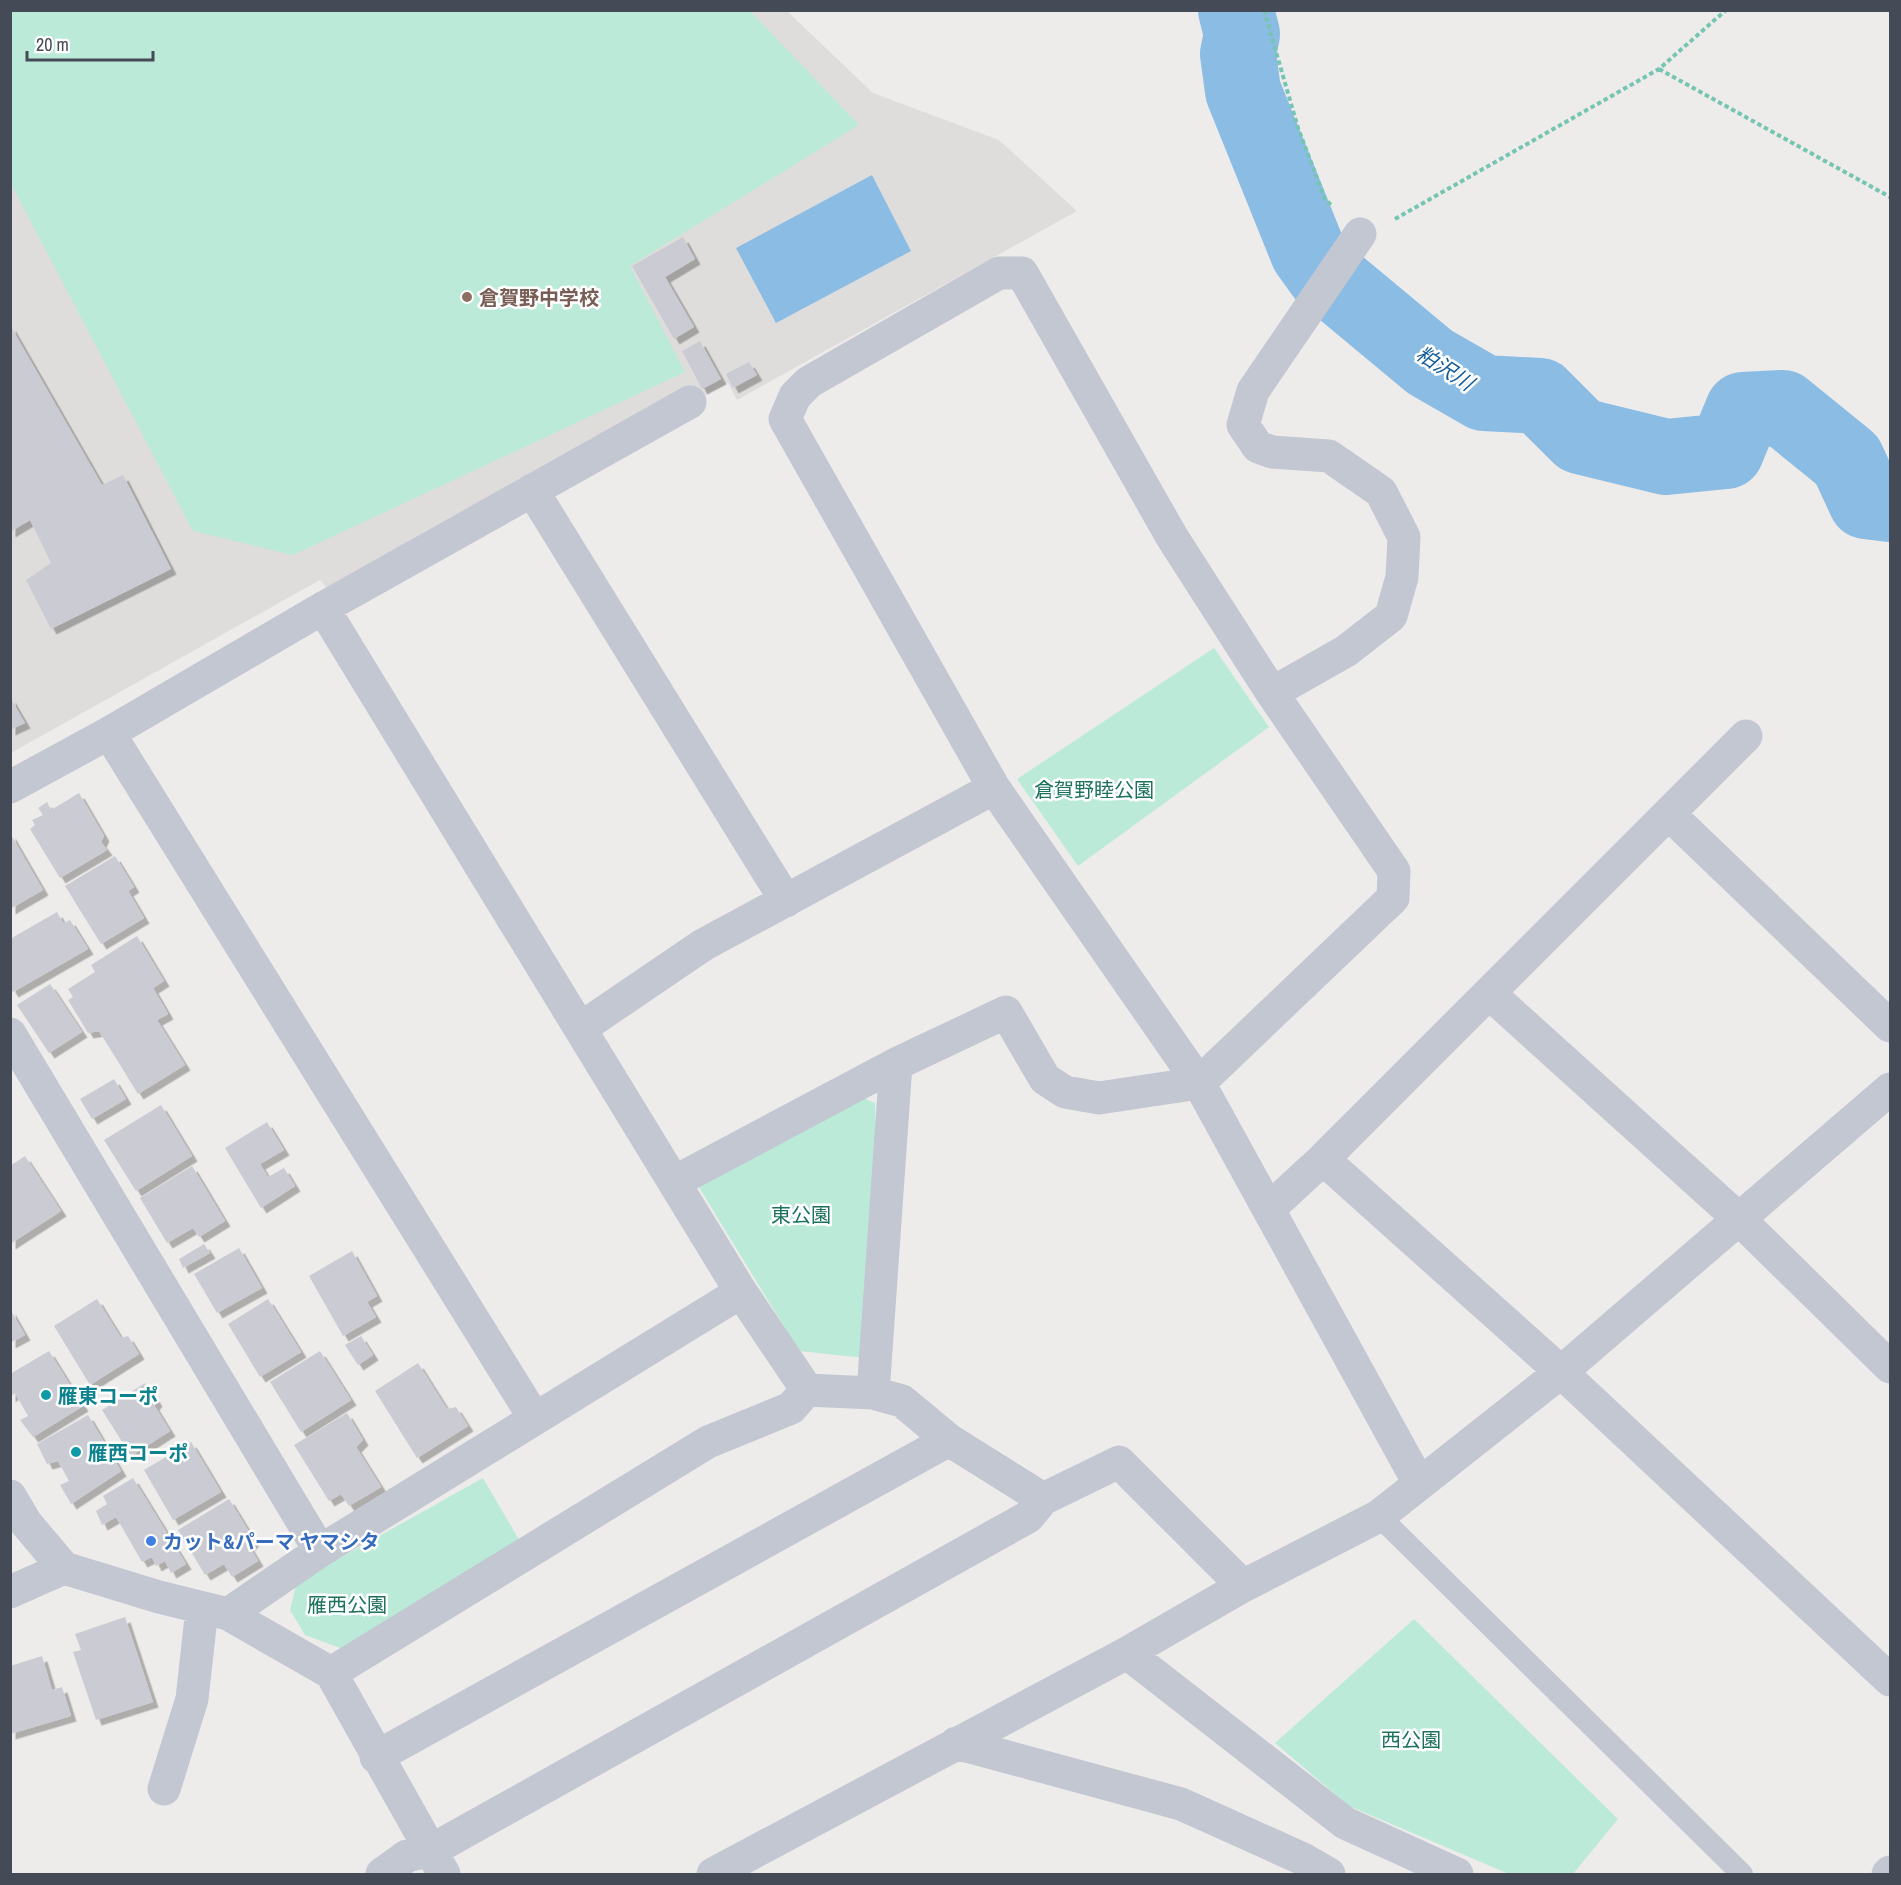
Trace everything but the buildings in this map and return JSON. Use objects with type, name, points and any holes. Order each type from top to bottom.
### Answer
[{"type":"street","points":[[1272,693],[1346,651],[1391,616],[1402,577],[1404,537],[1381,492],[1329,456],[1272,452],[1258,447],[1243,425],[1253,391],[1360,234]]},
{"type":"street","points":[[676,1181],[896,1064],[1006,1012],[1045,1079],[1065,1092],[1099,1098],[1199,1083],[1393,898],[1394,871],[1272,693],[1172,537],[1022,273],[999,273],[809,382],[795,396],[785,419],[994,788],[1199,1083],[1419,1483]]},
{"type":"street","points":[[10,787],[109,733],[322,608],[690,402]]},
{"type":"street","points":[[532,490],[786,901]]},
{"type":"street","points":[[322,608],[676,1181],[741,1292],[807,1390]]},
{"type":"street","points":[[109,733],[535,1419]]},
{"type":"street","points":[[1269,1209],[1323,1159],[1746,736]]},
{"type":"street","points":[[581,1028],[703,945],[994,788]]},
{"type":"street","points":[[1669,814],[1890,1026]]},
{"type":"street","points":[[1489,993],[1739,1220],[1890,1367]]},
{"type":"street","points":[[10,1034],[320,1551]]},
{"type":"street","points":[[873,1393],[896,1064]]},
{"type":"street","points":[[713,1875],[1126,1653],[1243,1586],[1379,1516],[1561,1372],[1890,1089]]},
{"type":"street","points":[[1323,1159],[1561,1372],[1890,1680]]},
{"type":"street","points":[[164,1789],[192,1699],[215,1611],[320,1551],[741,1292]]},
{"type":"street","points":[[331,1673],[708,1442],[791,1407],[807,1390],[873,1393],[902,1401],[949,1440],[1043,1499]]},
{"type":"street","points":[[376,1757],[949,1440]]},
{"type":"street","points":[[382,1875],[407,1856],[438,1862],[1029,1517],[1043,1499],[1119,1462],[1243,1586]]},
{"type":"street","points":[[10,1496],[26,1523],[64,1568],[215,1611],[331,1673],[376,1757],[438,1862]]},
{"type":"street","points":[[10,1592],[64,1568]]},
{"type":"street","points":[[1126,1653],[1345,1823],[1457,1875]]},
{"type":"street","points":[[956,1743],[1181,1804],[1303,1858],[1329,1875]]},
{"type":"lane","points":[[1379,1516],[1742,1875]]},
{"type":"path","points":[[1264,10],[1298,128],[1325,199],[1360,234],[1382,226],[1659,69],[1726,10]]},
{"type":"path","points":[[1659,69],[1890,197]]},
{"type":"shaded area","name":"倉賀野中学校","points":[[11,11],[787,11],[873,93],[999,140],[1077,211],[737,400],[728,383],[330,592],[320,580],[11,753]]},
{"type":"green space","name":"倉賀野中学校","points":[[10,11],[750,11],[859,125],[630,266],[685,372],[293,555],[193,531],[11,184]]},
{"type":"green space","name":"倉賀野睦公園","points":[[1214,648],[1269,727],[1078,866],[1017,779]]},
{"type":"green space","name":"東公園","points":[[864,1098],[875,1103],[877,1176],[865,1358],[799,1351],[697,1184]]},
{"type":"green space","name":"雁西公園","points":[[483,1478],[521,1543],[351,1652],[305,1635],[290,1610],[297,1582]]},
{"type":"green space","name":"西公園","points":[[1414,1619],[1618,1819],[1573,1874],[1509,1874],[1349,1806],[1275,1743]]},
{"type":"water","points":[[872,175],[911,251],[776,323],[736,248]]},
{"type":"waterway","name":"粕沢川","points":[[1236,10],[1242,34],[1238,54],[1243,91],[1308,252],[1323,273],[1430,362],[1484,393],[1540,396],[1580,436],[1666,457],[1726,451],[1743,410],[1783,408],[1847,460],[1866,501],[1890,504]]},
{"type":"place","name":"倉賀野中学校","points":[[467,297]]},
{"type":"place","name":"雁東コーポ","points":[[46,1395]]},
{"type":"place","name":"雁西コーポ","points":[[76,1452]]},
{"type":"place","name":"カット&パーマ ヤマシタ","points":[[151,1541]]}]
